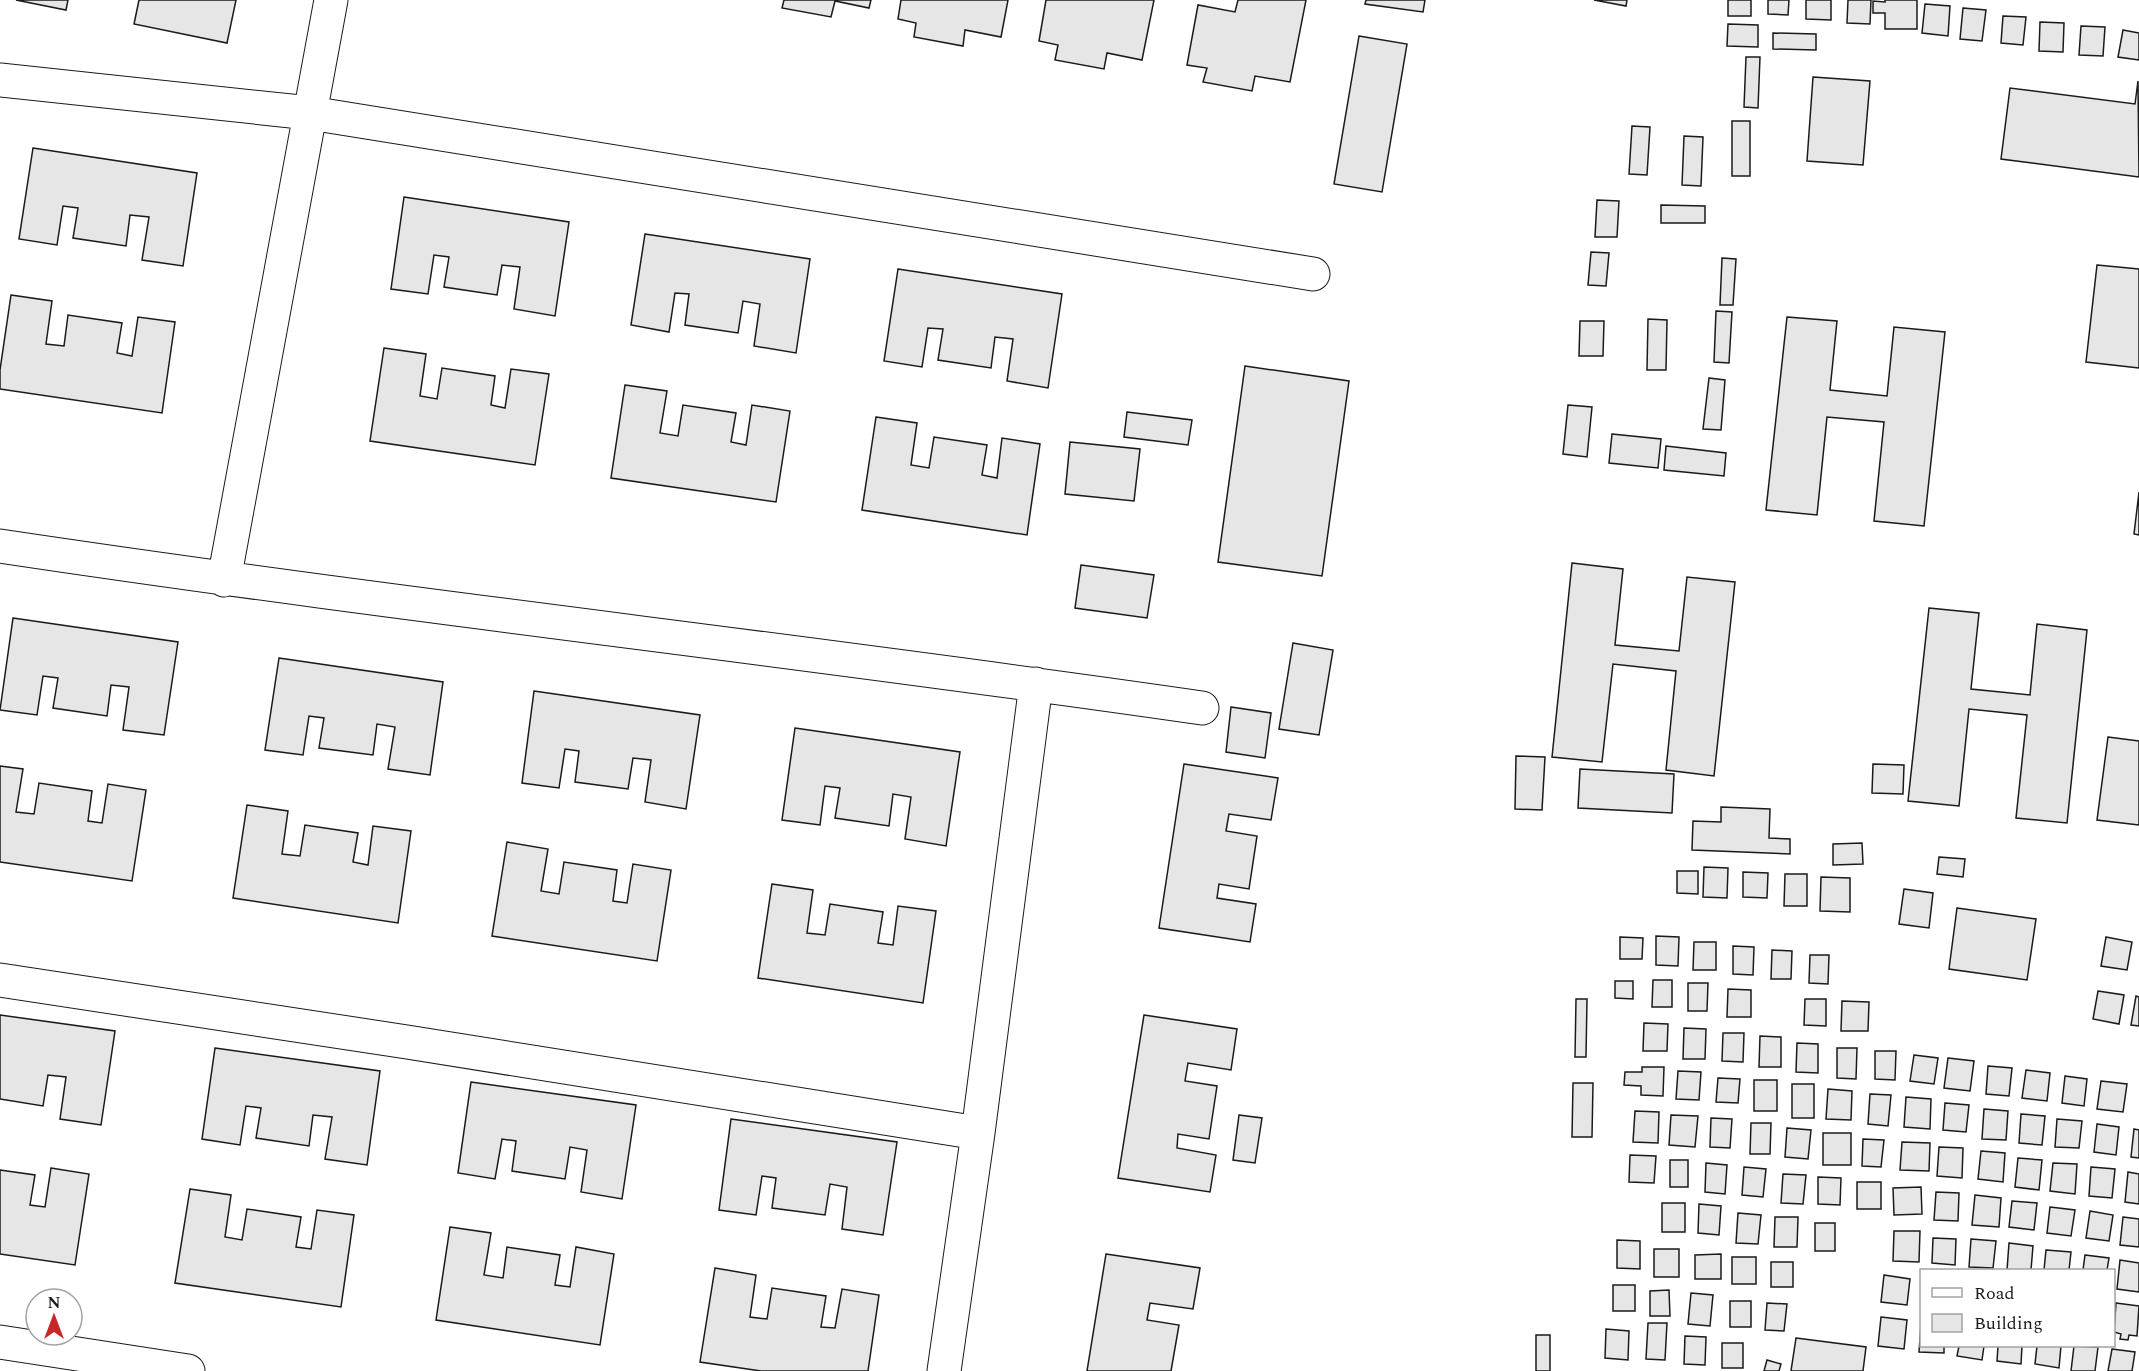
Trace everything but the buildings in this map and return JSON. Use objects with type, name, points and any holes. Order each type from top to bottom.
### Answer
[{"type":"street","points":[[224,580],[331,0]]},
{"type":"street","points":[[0,80],[310,112],[1313,274]]},
{"type":"street","points":[[0,546],[224,580],[1036,684],[1202,708]]},
{"type":"street","points":[[944,1371],[978,1133],[1036,684]]},
{"type":"street","points":[[0,980],[978,1133]]},
{"type":"street","points":[[0,1342],[188,1371]]}]
